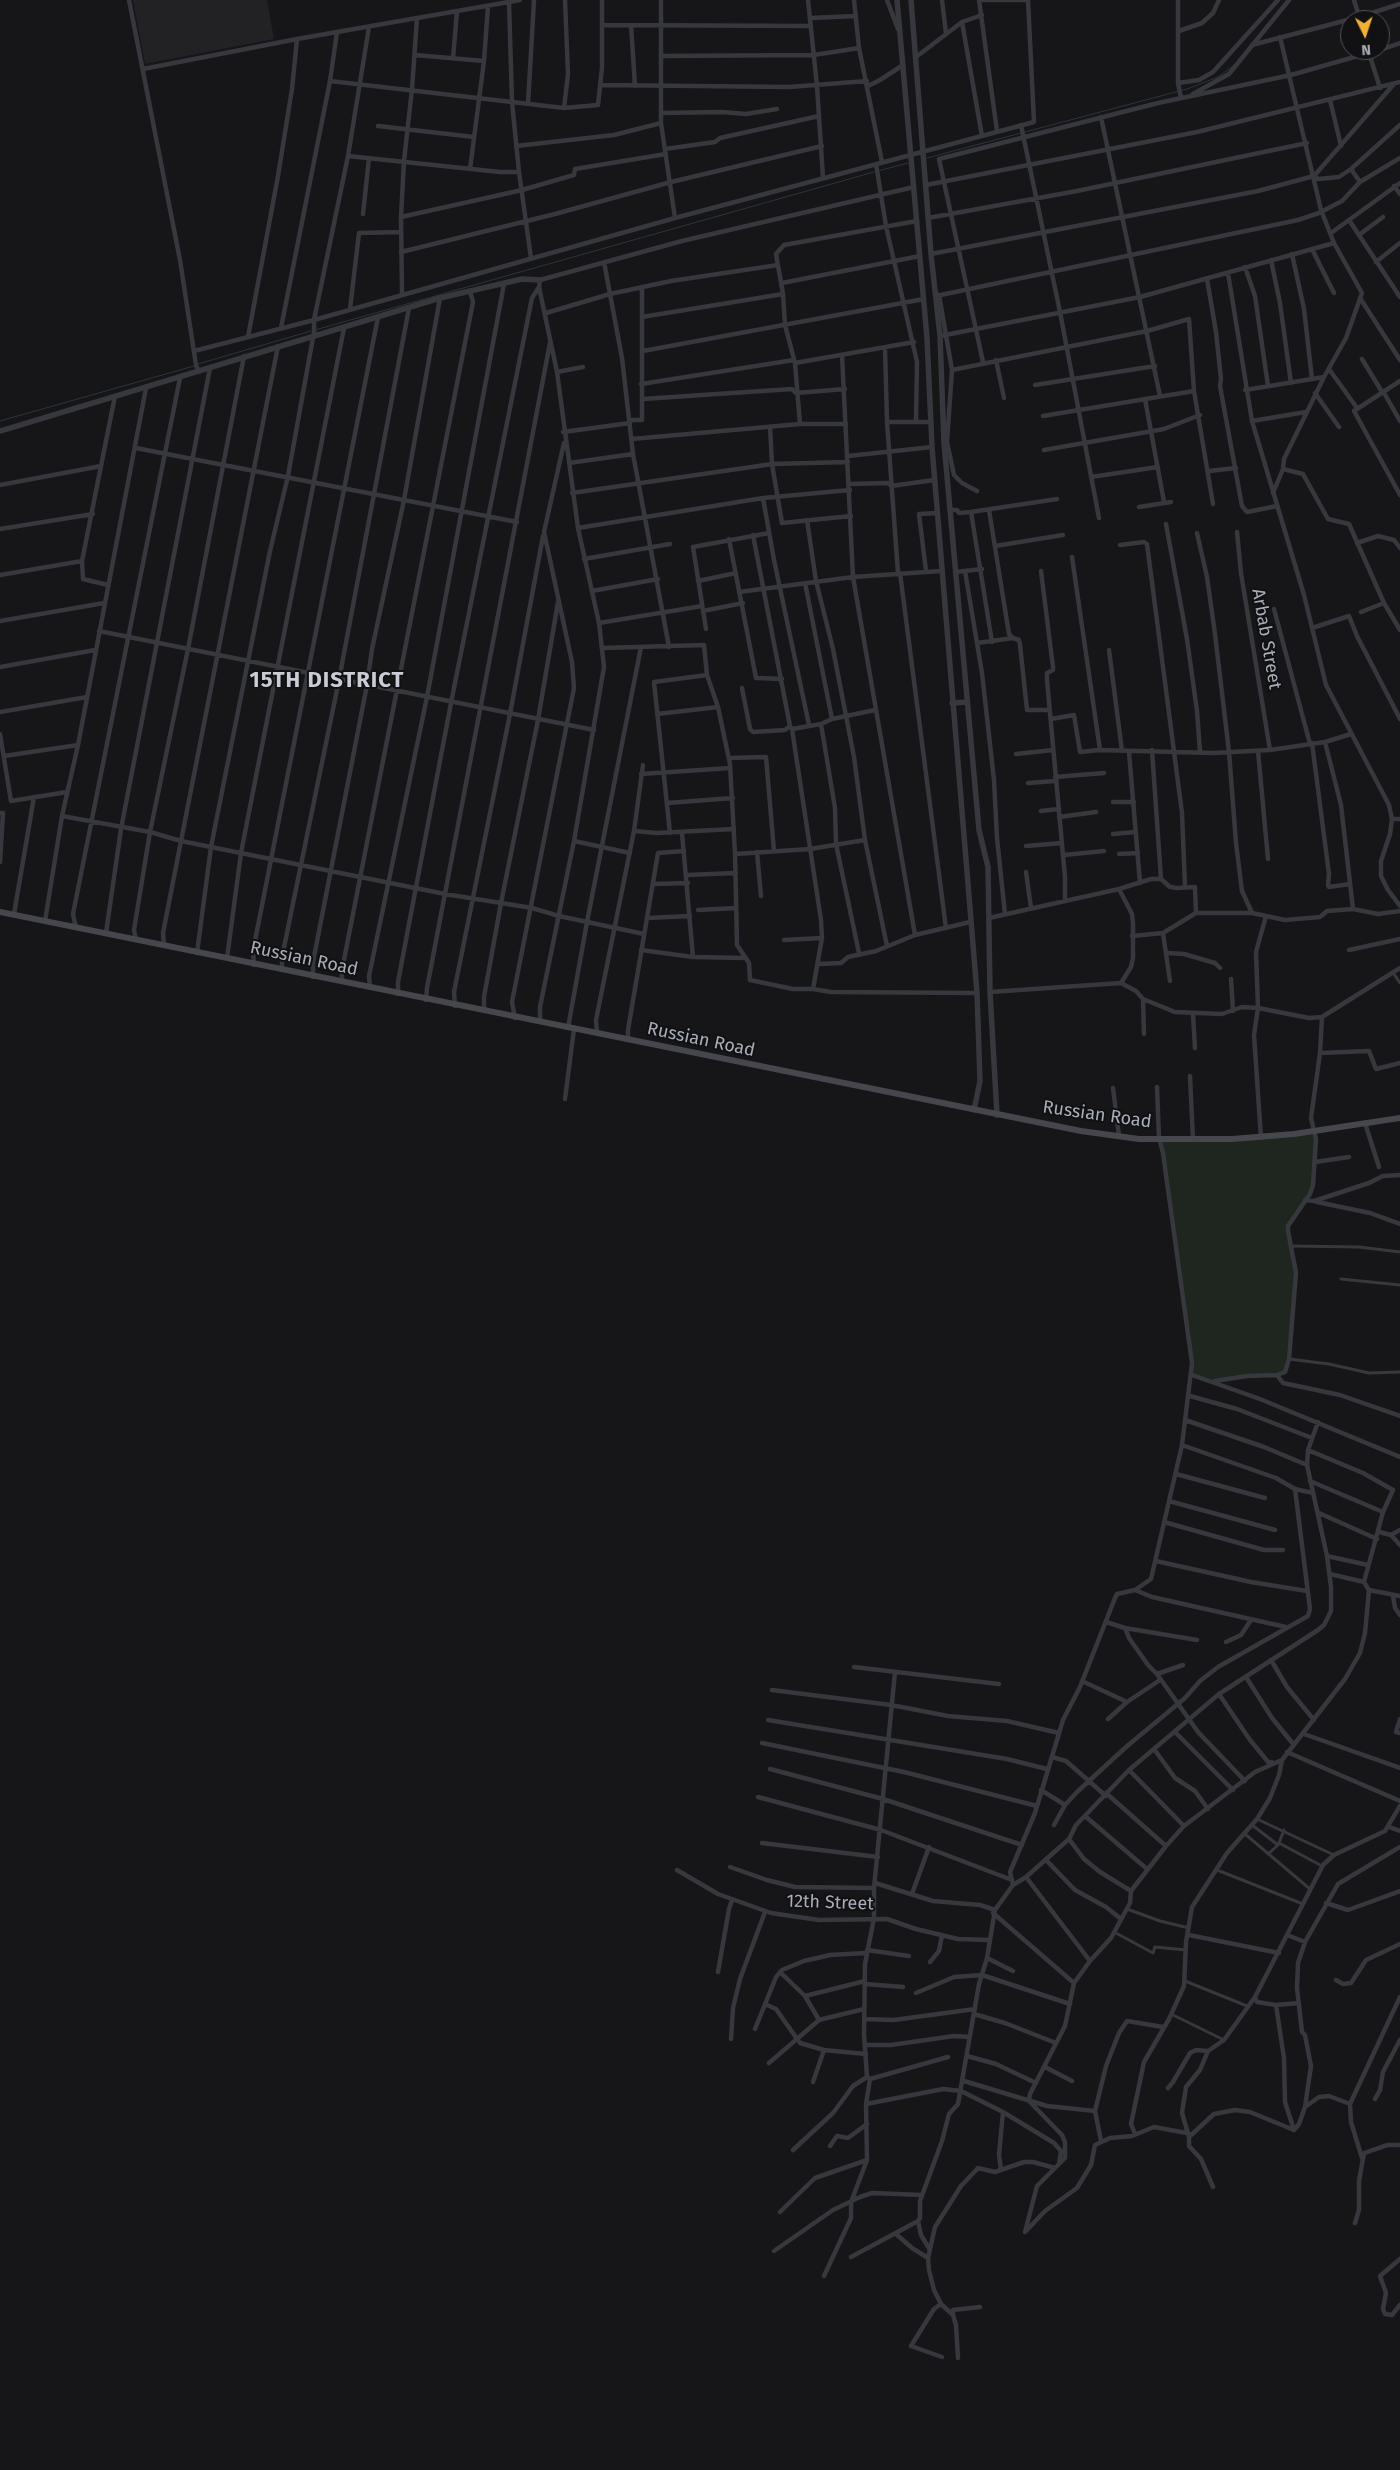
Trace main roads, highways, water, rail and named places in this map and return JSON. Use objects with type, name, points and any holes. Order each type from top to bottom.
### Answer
[{"type":"main road","name":"Russian Road","points":[[0,912],[455,1006],[1081,1131],[1119,1136],[1193,1140],[1261,1138],[1400,1118]]},
{"type":"waterway","points":[[927,158],[1187,89],[1218,77],[1233,66]]},
{"type":"waterway","points":[[878,171],[908,163]]},
{"type":"waterway","points":[[315,330],[874,172]]},
{"type":"waterway","points":[[198,364],[311,331]]},
{"type":"waterway","points":[[0,421],[194,366]]},
{"type":"district","name":"15TH DISTRICT","points":[[327,681]]}]
